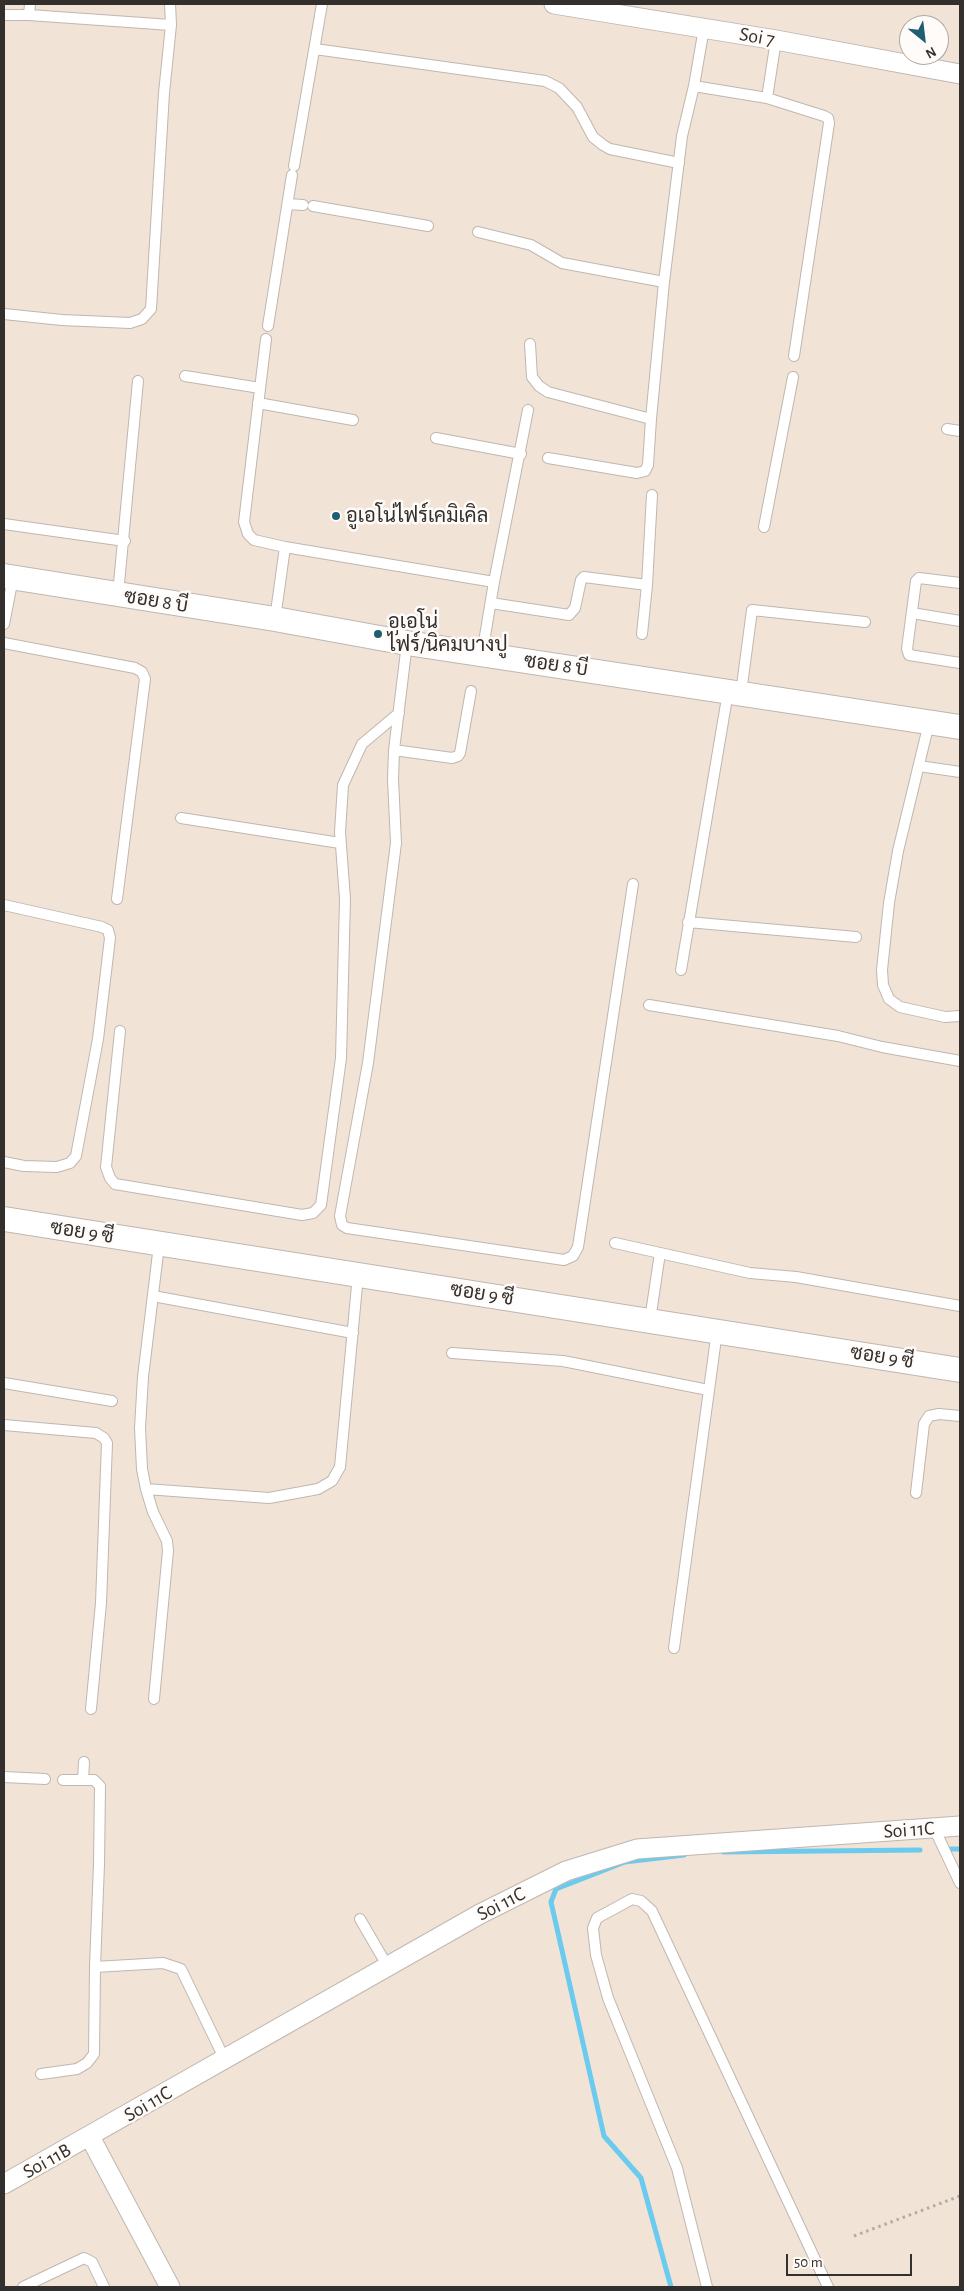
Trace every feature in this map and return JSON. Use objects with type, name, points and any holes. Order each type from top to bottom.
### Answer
[{"type":"street","name":"Soi 7","points":[[554,4],[776,40],[960,74]]},
{"type":"street","name":"ซอย 8 บี","points":[[9,577],[275,619],[407,643],[960,726]]},
{"type":"street","name":"ซอย 9 ซี","points":[[4,1219],[960,1370]]},
{"type":"street","name":"Soi 11C","points":[[90,2137],[480,1914],[566,1871],[636,1849],[960,1826]]},
{"type":"street","name":"Soi 11B","points":[[4,2184],[90,2137]]},
{"type":"street","points":[[90,2137],[170,2287]]},
{"type":"lane","points":[[29,15],[30,4]]},
{"type":"lane","points":[[4,314],[62,320],[130,323],[142,319],[151,309],[164,93],[171,25],[170,4]]},
{"type":"lane","points":[[268,326],[322,4]]},
{"type":"lane","points":[[4,15],[171,25]]},
{"type":"lane","points":[[548,458],[637,473],[645,471],[648,465],[664,282],[678,163],[704,28]]},
{"type":"lane","points":[[767,98],[776,40]]},
{"type":"lane","points":[[315,49],[545,81],[559,88],[577,107],[594,137],[603,145],[610,149],[678,163]]},
{"type":"lane","points":[[694,86],[767,98],[828,118],[829,122],[794,356]]},
{"type":"lane","points":[[288,204],[428,226]]},
{"type":"lane","points":[[478,232],[531,245],[562,263],[664,282]]},
{"type":"lane","points":[[266,339],[244,522],[248,534],[254,540],[286,547],[494,582]]},
{"type":"lane","points":[[530,344],[532,377],[539,386],[548,392],[651,419]]},
{"type":"lane","points":[[186,376],[260,388]]},
{"type":"lane","points":[[764,527],[793,377]]},
{"type":"lane","points":[[118,595],[138,381]]},
{"type":"lane","points":[[258,403],[353,420]]},
{"type":"lane","points":[[482,654],[494,582],[521,454],[528,410]]},
{"type":"lane","points":[[947,429],[960,431]]},
{"type":"lane","points":[[436,438],[521,454]]},
{"type":"lane","points":[[642,634],[647,586],[652,495]]},
{"type":"lane","points":[[4,524],[124,541]]},
{"type":"lane","points":[[275,619],[286,547]]},
{"type":"lane","points":[[4,624],[9,577]]},
{"type":"lane","points":[[491,603],[569,615],[575,608],[581,580],[584,577],[647,586]]},
{"type":"lane","points":[[960,583],[919,578],[916,582],[907,649],[909,655],[960,663]]},
{"type":"lane","points":[[681,970],[688,922],[752,607],[865,622]]},
{"type":"lane","points":[[912,613],[960,622]]},
{"type":"lane","points":[[4,643],[135,668],[142,672],[146,680],[117,899]]},
{"type":"lane","points":[[407,643],[392,779],[396,843],[368,1063],[340,1216],[342,1225],[347,1228],[564,1260],[573,1256],[578,1247],[633,884]]},
{"type":"lane","points":[[394,750],[452,758],[458,756],[471,691]]},
{"type":"lane","points":[[120,1031],[106,1168],[115,1184],[302,1215],[313,1213],[320,1206],[341,1058],[345,898],[340,843],[343,785],[362,744],[399,713]]},
{"type":"lane","points":[[930,722],[898,851],[889,903],[882,970],[883,985],[889,999],[900,1007],[945,1016],[960,1016]]},
{"type":"lane","points":[[919,766],[960,772]]},
{"type":"lane","points":[[181,818],[340,843]]},
{"type":"lane","points":[[4,906],[102,926],[108,930],[110,938],[98,1039],[76,1156],[70,1163],[57,1167],[24,1166],[4,1162]]},
{"type":"lane","points":[[688,922],[856,937]]},
{"type":"lane","points":[[649,1005],[838,1036],[882,1047],[960,1061]]},
{"type":"lane","points":[[615,1243],[750,1273],[796,1276],[960,1306]]},
{"type":"lane","points":[[154,1699],[168,1551],[146,1489],[142,1470],[140,1428],[143,1377],[159,1244]]},
{"type":"lane","points":[[650,1320],[660,1253]]},
{"type":"lane","points":[[146,1489],[269,1498],[318,1489],[332,1481],[340,1467],[358,1274]]},
{"type":"lane","points":[[153,1296],[353,1333]]},
{"type":"lane","points":[[674,1648],[717,1331]]},
{"type":"lane","points":[[452,1353],[563,1361],[708,1390]]},
{"type":"lane","points":[[4,1383],[112,1401]]},
{"type":"lane","points":[[916,1493],[924,1424],[928,1416],[939,1414],[960,1416]]},
{"type":"lane","points":[[4,1425],[96,1433],[104,1438],[107,1443],[101,1603],[91,1708]]},
{"type":"lane","points":[[83,1780],[84,1762]]},
{"type":"lane","points":[[4,1778],[45,1779]]},
{"type":"lane","points":[[41,2074],[76,2069],[87,2063],[94,2054],[100,1786],[94,1780],[63,1780]]},
{"type":"lane","points":[[934,1828],[960,1883]]},
{"type":"lane","points":[[707,2287],[677,2168],[608,1998],[596,1955],[593,1928],[597,1918],[632,1900],[641,1901],[652,1911],[828,2287]]},
{"type":"lane","points":[[360,1919],[388,1967]]},
{"type":"lane","points":[[95,1967],[163,1963],[181,1969],[226,2060]]},
{"type":"lane","points":[[23,2287],[84,2258],[92,2262],[104,2287]]},
{"type":"path","points":[[854,2236],[960,2196]]},
{"type":"shaded area","points":[[4,4],[960,4],[960,2287],[4,2287]]},
{"type":"waterway","points":[[950,1849],[960,1849]]},
{"type":"waterway","points":[[723,1852],[920,1850]]},
{"type":"waterway","points":[[671,2287],[641,2178],[604,2136],[551,1902],[556,1889],[625,1862],[684,1855]]},
{"type":"place","name":"อูเอโน่ไฟร์เคมิเคิล","points":[[336,516]]},
{"type":"place","name":"อูเอโน่ ไฟร์/นิคมบางปู","points":[[378,634]]}]
